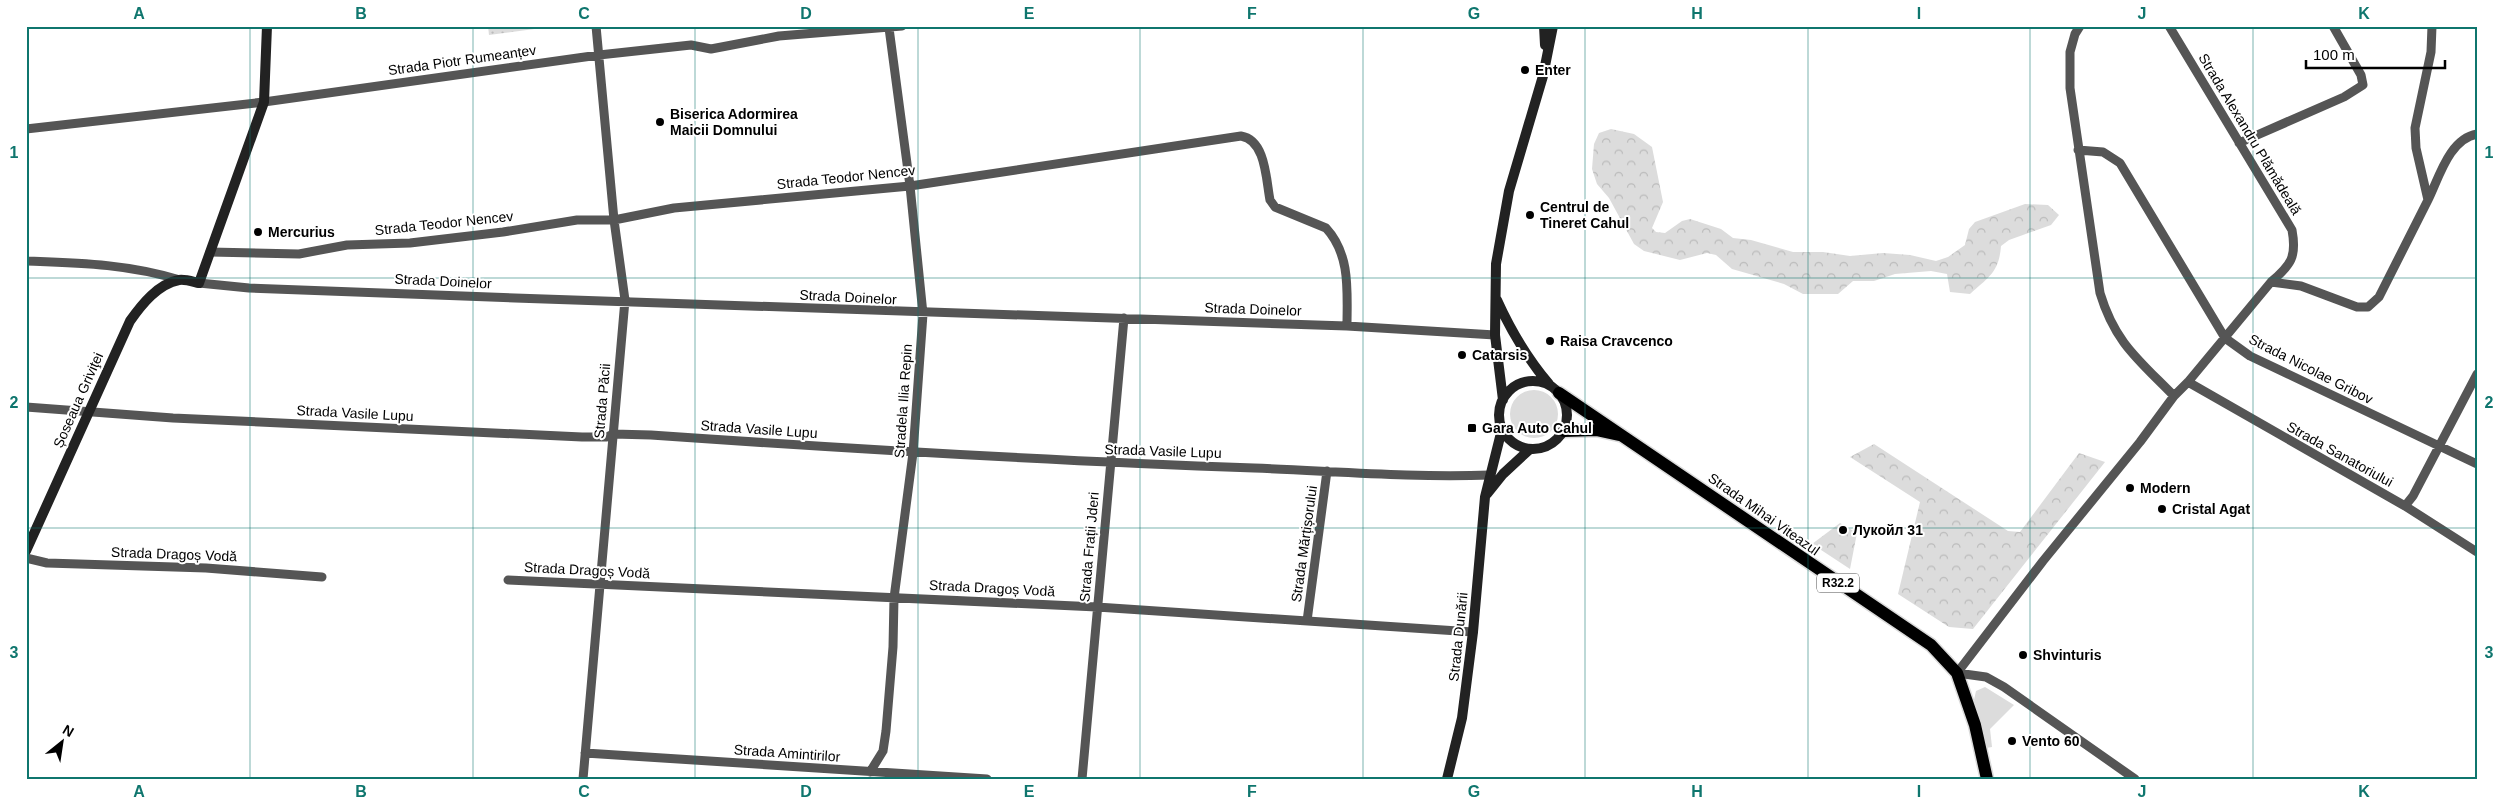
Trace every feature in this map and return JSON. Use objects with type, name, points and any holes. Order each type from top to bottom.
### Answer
[{"type":"main road","points":[[180,280],[199,283],[264,102],[267,26]]},
{"type":"main road","points":[[1544,26],[1546,57]]},
{"type":"main road","points":[[1503,400],[1495,335],[1496,264],[1504,210],[1553,26]]},
{"type":"main road","name":"Șoseaua Griviţei","points":[[26,551],[88,411],[122,338],[138,309],[157,291],[180,280]]},
{"type":"main road","points":[[1495,297],[1510,328],[1529,360],[1549,384],[1559,392],[1567,408],[1567,420],[1564,431],[1550,445],[1530,449],[1516,444],[1502,429],[1499,414],[1503,400],[1509,391],[1523,382],[1533,380],[1549,384]]},
{"type":"main road","name":"Strada Mihai Viteazul","points":[[1559,392],[1919,637],[1957,673],[1976,725],[1986,779]]},
{"type":"main road","name":"Strada Dunării","points":[[1447,779],[1462,718],[1473,632],[1485,497],[1502,429]]},
{"type":"main road","name":"Strada Mihai Viteazul","points":[[1564,431],[1596,430],[1624,436]]},
{"type":"main road","points":[[1485,497],[1503,474],[1530,449]]},
{"type":"street","name":"Strada Păcii","points":[[583,779],[598,585],[625,300],[614,220],[596,26]]},
{"type":"street","name":"Strada Piotr Rumeanțev","points":[[26,129],[264,102],[599,55],[691,45],[711,49],[779,36],[902,26]]},
{"type":"street","points":[[2080,26],[2075,34],[2070,52],[2070,69],[2078,150],[2100,293],[2108,318],[2122,342],[2174,396]]},
{"type":"street","name":"Strada Alexandru Plămădeală","points":[[1957,673],[2043,561],[2140,442],[2174,396],[2292,260],[2295,246],[2292,230],[2169,26]]},
{"type":"street","points":[[2239,143],[2344,96],[2363,85],[2361,74],[2333,26]]},
{"type":"street","points":[[2428,200],[2416,148],[2415,128],[2431,52],[2432,26]]},
{"type":"street","name":"Stradela Ilia Repin","points":[[870,772],[882,751],[886,730],[893,647],[894,598],[914,453],[923,314],[910,186],[889,28]]},
{"type":"street","points":[[2271,282],[2301,286],[2356,307],[2368,307],[2379,297],[2455,146],[2470,135],[2477,134]]},
{"type":"street","name":"Strada Teodor Nencev","points":[[210,252],[299,254],[347,245],[419,242],[577,220],[614,220],[674,208],[910,186],[1125,152],[1247,137],[1258,147],[1270,200],[1275,207],[1326,228],[1331,234],[1347,273],[1346,326]]},
{"type":"street","name":"Strada Nicolae Gribov","points":[[2078,150],[2103,152],[2120,163],[2225,338],[2250,356],[2477,464]]},
{"type":"street","points":[[26,261],[127,267],[148,270],[180,280]]},
{"type":"street","name":"Strada Doinelor","points":[[199,283],[249,288],[625,300],[923,314],[1124,318],[1346,326],[1495,335]]},
{"type":"street","name":"Strada Frații Jderi","points":[[1082,779],[1124,318]]},
{"type":"street","points":[[2405,506],[2413,496],[2437,446],[2477,374]]},
{"type":"street","name":"Strada Sanatoriului","points":[[2188,382],[2405,506],[2477,552]]},
{"type":"street","name":"Strada Vasile Lupu","points":[[26,407],[173,418],[582,437],[607,437],[613,434],[1110,463],[1328,470],[1436,476],[1490,475]]},
{"type":"street","name":"Strada Mărțișorului","points":[[1307,621],[1328,470]]},
{"type":"street","name":"Strada Dragoș Vodă","points":[[26,558],[47,563],[206,568],[322,577]]},
{"type":"street","name":"Strada Dragoș Vodă","points":[[508,580],[1097,606],[1473,632]]},
{"type":"street","points":[[1957,673],[1986,677],[2004,687],[2135,779]]},
{"type":"street","name":"Strada Amintirilor","points":[[585,753],[987,779]]},
{"type":"green space","points":[[488,26],[542,26],[542,28],[489,35]]},
{"type":"green space","points":[[1611,129],[1634,134],[1652,147],[1663,202],[1652,228],[1656,232],[1665,233],[1682,221],[1690,219],[1721,229],[1733,238],[1751,240],[1793,252],[1823,252],[1850,256],[1883,253],[1910,255],[1936,261],[1948,257],[1965,245],[1969,229],[1975,222],[2025,204],[2048,205],[2059,215],[2051,225],[2009,240],[2001,246],[1998,262],[1992,273],[1970,294],[1950,292],[1947,274],[1931,271],[1895,274],[1874,281],[1853,281],[1838,294],[1803,294],[1784,284],[1732,269],[1716,255],[1707,253],[1680,260],[1644,251],[1634,244],[1609,198],[1597,184],[1592,169],[1594,144],[1599,133]]},
{"type":"green space","points":[[1529,390],[1539,390],[1548,394],[1554,400],[1558,414],[1554,428],[1548,434],[1539,438],[1529,438],[1520,434],[1514,428],[1510,419],[1510,409],[1514,400],[1520,394]]},
{"type":"green space","points":[[1874,444],[2008,531],[2020,532],[2079,453],[2105,462],[1973,629],[1949,627],[1898,594],[1920,502],[1850,457]]},
{"type":"green space","points":[[1840,523],[1857,533],[1850,569],[1812,544]]},
{"type":"green space","points":[[1985,687],[2014,705],[1990,729],[1992,747],[1986,748],[1974,700],[1976,691]]},
{"type":"place","name":"Enter","points":[[1525,70]]},
{"type":"place","name":"Biserica Adormirea Maicii Domnului","points":[[660,122]]},
{"type":"place","name":"Centrul de Tineret Cahul","points":[[1530,215]]},
{"type":"place","name":"Mercurius","points":[[258,232]]},
{"type":"place","name":"Raisa Cravcenco","points":[[1550,341]]},
{"type":"place","name":"Catarsis","points":[[1462,355]]},
{"type":"place","name":"Gara Auto Cahul","points":[[1472,428]]},
{"type":"place","name":"Modern","points":[[2130,488]]},
{"type":"place","name":"Cristal Agat","points":[[2162,509]]},
{"type":"place","name":"Лукойл 31","points":[[1843,530]]},
{"type":"place","name":"Shvinturis","points":[[2023,655]]},
{"type":"place","name":"Vento 60","points":[[2012,741]]}]
